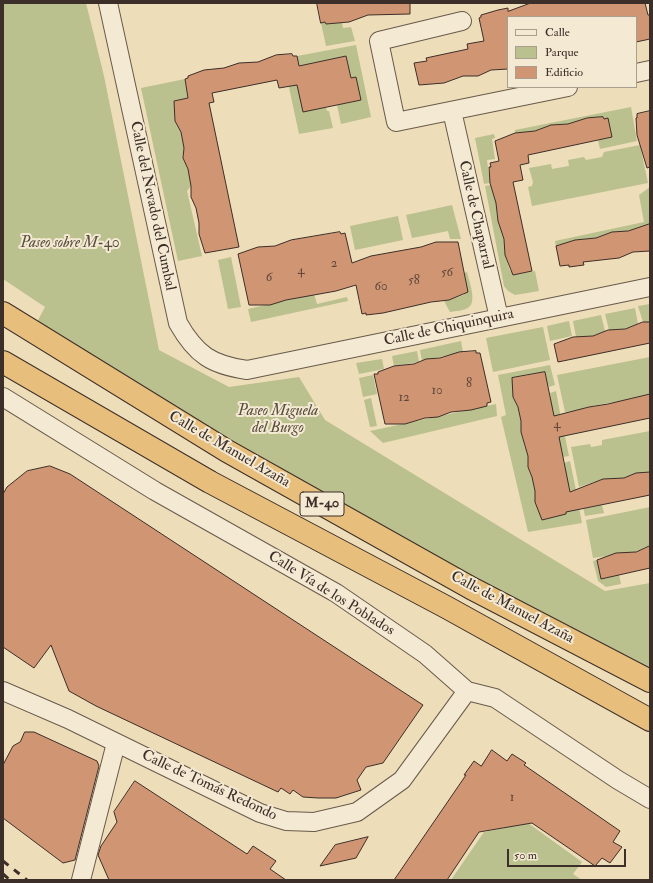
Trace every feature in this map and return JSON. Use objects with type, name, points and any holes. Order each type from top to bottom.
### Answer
[{"type":"highway","name":"Calle de Manuel Azaña","points":[[3,313],[228,451],[471,588],[650,681]]},
{"type":"highway","name":"Calle de Manuel Azaña","points":[[3,362],[210,482],[446,607],[650,720]]},
{"type":"street","name":"Calle del Nevado del Cumbal","points":[[108,3],[178,324],[188,342],[205,357],[224,367],[247,370]]},
{"type":"street","points":[[462,21],[379,41],[396,122],[563,88]]},
{"type":"street","points":[[637,73],[650,70]]},
{"type":"street","name":"Calle de Chaparral","points":[[452,111],[498,318]]},
{"type":"street","name":"Calle de Chiquinquira","points":[[247,370],[650,287]]},
{"type":"street","name":"Calle Vía de los Poblados","points":[[3,398],[155,491],[336,593],[425,654],[467,691],[495,698],[618,780],[650,799]]},
{"type":"street","name":"Calle de Tomás Redondo","points":[[3,691],[68,719],[260,813],[286,821],[314,822],[357,812],[402,780],[467,691]]},
{"type":"street","points":[[81,880],[116,743]]},
{"type":"green space","points":[[3,3],[86,3],[104,76],[159,350],[229,387],[299,377],[325,420],[605,591],[650,583],[650,685],[576,634],[367,518],[35,326],[45,307],[3,279]]},
{"type":"green space","points":[[325,22],[326,24],[342,22],[343,28],[351,27],[355,41],[326,46],[321,23]]},
{"type":"green space","points":[[356,45],[371,117],[341,124],[337,105],[361,100],[356,77],[351,78],[346,56],[299,66],[297,56]]},
{"type":"green space","points":[[301,75],[326,107],[327,111],[329,111],[333,128],[299,134],[287,78]]},
{"type":"green space","points":[[185,79],[188,98],[174,101],[175,121],[181,132],[184,148],[183,158],[188,169],[191,186],[187,191],[202,256],[178,261],[141,88]]},
{"type":"green space","points":[[631,107],[637,141],[600,149],[598,140],[612,137],[608,118],[604,119],[603,117],[587,118],[568,124],[551,125],[535,131],[515,133],[515,130]]},
{"type":"green space","points":[[494,134],[495,138],[492,139],[495,159],[487,160],[490,183],[484,184],[475,138]]},
{"type":"green space","points":[[640,145],[648,183],[532,206],[528,187],[532,186],[533,182],[529,168],[551,164],[552,169],[569,166],[568,160],[584,157],[586,160],[602,157],[604,152]]},
{"type":"green space","points":[[491,185],[496,203],[498,221],[504,239],[505,255],[510,271],[512,271],[513,275],[535,271],[539,291],[515,295],[508,291],[504,286],[485,186]]},
{"type":"green space","points":[[650,187],[650,225],[628,231],[612,232],[596,238],[575,240],[556,248],[555,241],[644,222],[639,195]]},
{"type":"green space","points":[[452,205],[461,239],[450,239],[448,231],[412,238],[406,215]]},
{"type":"green space","points":[[398,216],[403,240],[355,250],[350,226]]},
{"type":"green space","points":[[231,257],[241,307],[228,309],[218,260]]},
{"type":"green space","points":[[467,272],[472,291],[471,304],[469,307],[460,311],[450,312],[444,301],[464,295],[464,293],[468,292],[464,273]]},
{"type":"green space","points":[[314,294],[317,304],[347,297],[348,301],[251,322],[248,309]]},
{"type":"green space","points":[[650,304],[650,322],[643,322],[638,306]]},
{"type":"green space","points":[[635,308],[638,324],[625,329],[609,330],[605,314]]},
{"type":"green space","points":[[601,315],[605,331],[593,336],[576,337],[573,321]]},
{"type":"green space","points":[[569,321],[572,336],[550,341],[547,326]]},
{"type":"green space","points":[[543,327],[550,360],[493,372],[486,338]]},
{"type":"green space","points":[[461,341],[463,352],[422,361],[420,350]]},
{"type":"green space","points":[[417,351],[419,362],[394,366],[392,356]]},
{"type":"green space","points":[[650,357],[650,394],[565,412],[557,375]]},
{"type":"green space","points":[[382,359],[384,369],[359,374],[356,363]]},
{"type":"green space","points":[[550,365],[555,385],[549,387],[547,381],[538,383],[536,373],[513,378],[521,421],[521,432],[528,456],[528,467],[532,477],[542,520],[566,514],[565,504],[577,497],[582,523],[528,532],[501,417],[506,415],[498,375]]},
{"type":"green space","points":[[373,375],[377,394],[363,397],[359,378]]},
{"type":"green space","points":[[556,391],[561,418],[546,418],[543,399],[551,398],[550,393]]},
{"type":"green space","points":[[371,398],[377,426],[370,427],[364,400]]},
{"type":"green space","points":[[496,404],[497,416],[383,443],[370,431]]},
{"type":"green space","points":[[563,427],[569,456],[563,457],[558,433]]},
{"type":"green space","points":[[650,431],[650,472],[624,478],[603,479],[579,487],[571,447],[590,444],[591,447],[602,445],[602,440]]},
{"type":"green space","points":[[570,461],[576,490],[570,491],[569,486],[561,488],[564,463]]},
{"type":"green space","points":[[584,488],[588,508],[602,505],[604,513],[585,516],[579,489]]},
{"type":"green space","points":[[650,507],[650,546],[636,552],[593,558],[586,520]]},
{"type":"green space","points":[[597,560],[601,578],[619,574],[621,584],[606,587],[598,581],[593,561]]},
{"type":"green space","points":[[528,823],[582,862],[573,874],[582,880],[451,880],[484,832]]},
{"type":"building","points":[[317,3],[410,3],[410,14],[368,15],[349,22],[326,24],[325,22],[321,23]]},
{"type":"building","points":[[531,3],[645,3],[648,15],[650,15],[650,39],[637,42],[637,16],[507,16],[507,69],[491,70],[478,76],[463,76],[444,83],[419,85],[414,63],[427,61],[426,58],[468,49],[467,44],[484,41],[479,18],[481,15],[508,8],[508,11]]},
{"type":"building","points":[[292,54],[293,56],[297,56],[299,66],[346,56],[351,78],[356,77],[361,100],[303,112],[297,85],[279,88],[277,80],[212,93],[214,102],[209,103],[239,247],[205,253],[199,234],[199,223],[196,208],[191,197],[188,169],[183,158],[184,148],[181,132],[175,121],[174,101],[188,98],[185,79],[188,78],[188,76],[204,70],[224,68],[239,63],[258,62],[276,55]]},
{"type":"building","points":[[650,111],[650,167],[647,168],[637,135],[636,118],[637,114]]},
{"type":"building","points":[[603,117],[604,119],[608,118],[612,137],[528,155],[529,163],[520,165],[523,180],[513,182],[532,271],[513,275],[505,255],[504,239],[498,221],[496,203],[490,183],[490,163],[499,161],[495,141],[515,133],[535,131],[551,125],[568,124],[587,118]]},
{"type":"building","points":[[650,224],[650,251],[633,252],[619,258],[583,262],[584,265],[569,267],[569,265],[560,266],[556,246],[575,240],[596,238],[612,232],[628,231]]},
{"type":"building","points":[[340,232],[341,234],[345,233],[352,263],[371,256],[421,247],[436,242],[458,242],[468,292],[449,300],[431,302],[383,313],[366,315],[366,313],[362,314],[356,285],[336,291],[286,300],[270,305],[249,305],[238,254],[258,247],[275,246],[291,240]]},
{"type":"building","points":[[643,322],[650,322],[650,343],[558,362],[554,344],[573,337],[593,336],[608,330],[625,329]]},
{"type":"building","points":[[476,351],[476,353],[480,353],[491,402],[487,403],[487,406],[471,410],[451,412],[438,417],[425,418],[405,424],[385,424],[374,374],[378,374],[378,372],[394,366],[414,364],[426,359],[440,358],[459,352]]},
{"type":"building","points":[[545,372],[554,416],[650,394],[650,418],[559,437],[570,492],[603,479],[624,478],[636,473],[650,472],[650,495],[566,512],[566,514],[542,520],[535,502],[535,491],[528,467],[528,456],[521,432],[521,421],[518,407],[513,397],[512,378]]},
{"type":"building","points":[[50,466],[70,474],[423,705],[383,763],[366,767],[357,780],[361,790],[336,798],[303,797],[293,790],[290,794],[281,788],[278,792],[96,706],[69,691],[51,645],[34,668],[3,647],[3,494],[7,487],[27,471]]},
{"type":"building","points":[[650,546],[650,568],[601,579],[597,560],[616,553],[636,552]]},
{"type":"building","points":[[25,732],[34,732],[97,761],[99,766],[75,860],[63,863],[3,818],[3,765],[13,746],[20,742]]},
{"type":"building","points":[[492,750],[507,761],[512,754],[526,763],[524,765],[620,831],[613,842],[622,847],[610,863],[602,858],[595,866],[532,823],[479,832],[447,880],[394,880],[474,761],[481,766]]},
{"type":"building","points":[[135,781],[247,854],[253,846],[276,861],[270,869],[286,880],[109,880],[98,855],[101,846],[117,822],[114,812]]},
{"type":"building","points":[[368,837],[356,858],[320,866],[335,845]]},
{"type":"railway","points":[[3,861],[27,880]]},
{"type":"railway","points":[[3,874],[10,880]]},
{"type":"park label","name":"Paseo sobre M-40","points":[[70,244]]},
{"type":"park label","name":"Paseo Miguela del Burgo","points":[[278,420]]}]
